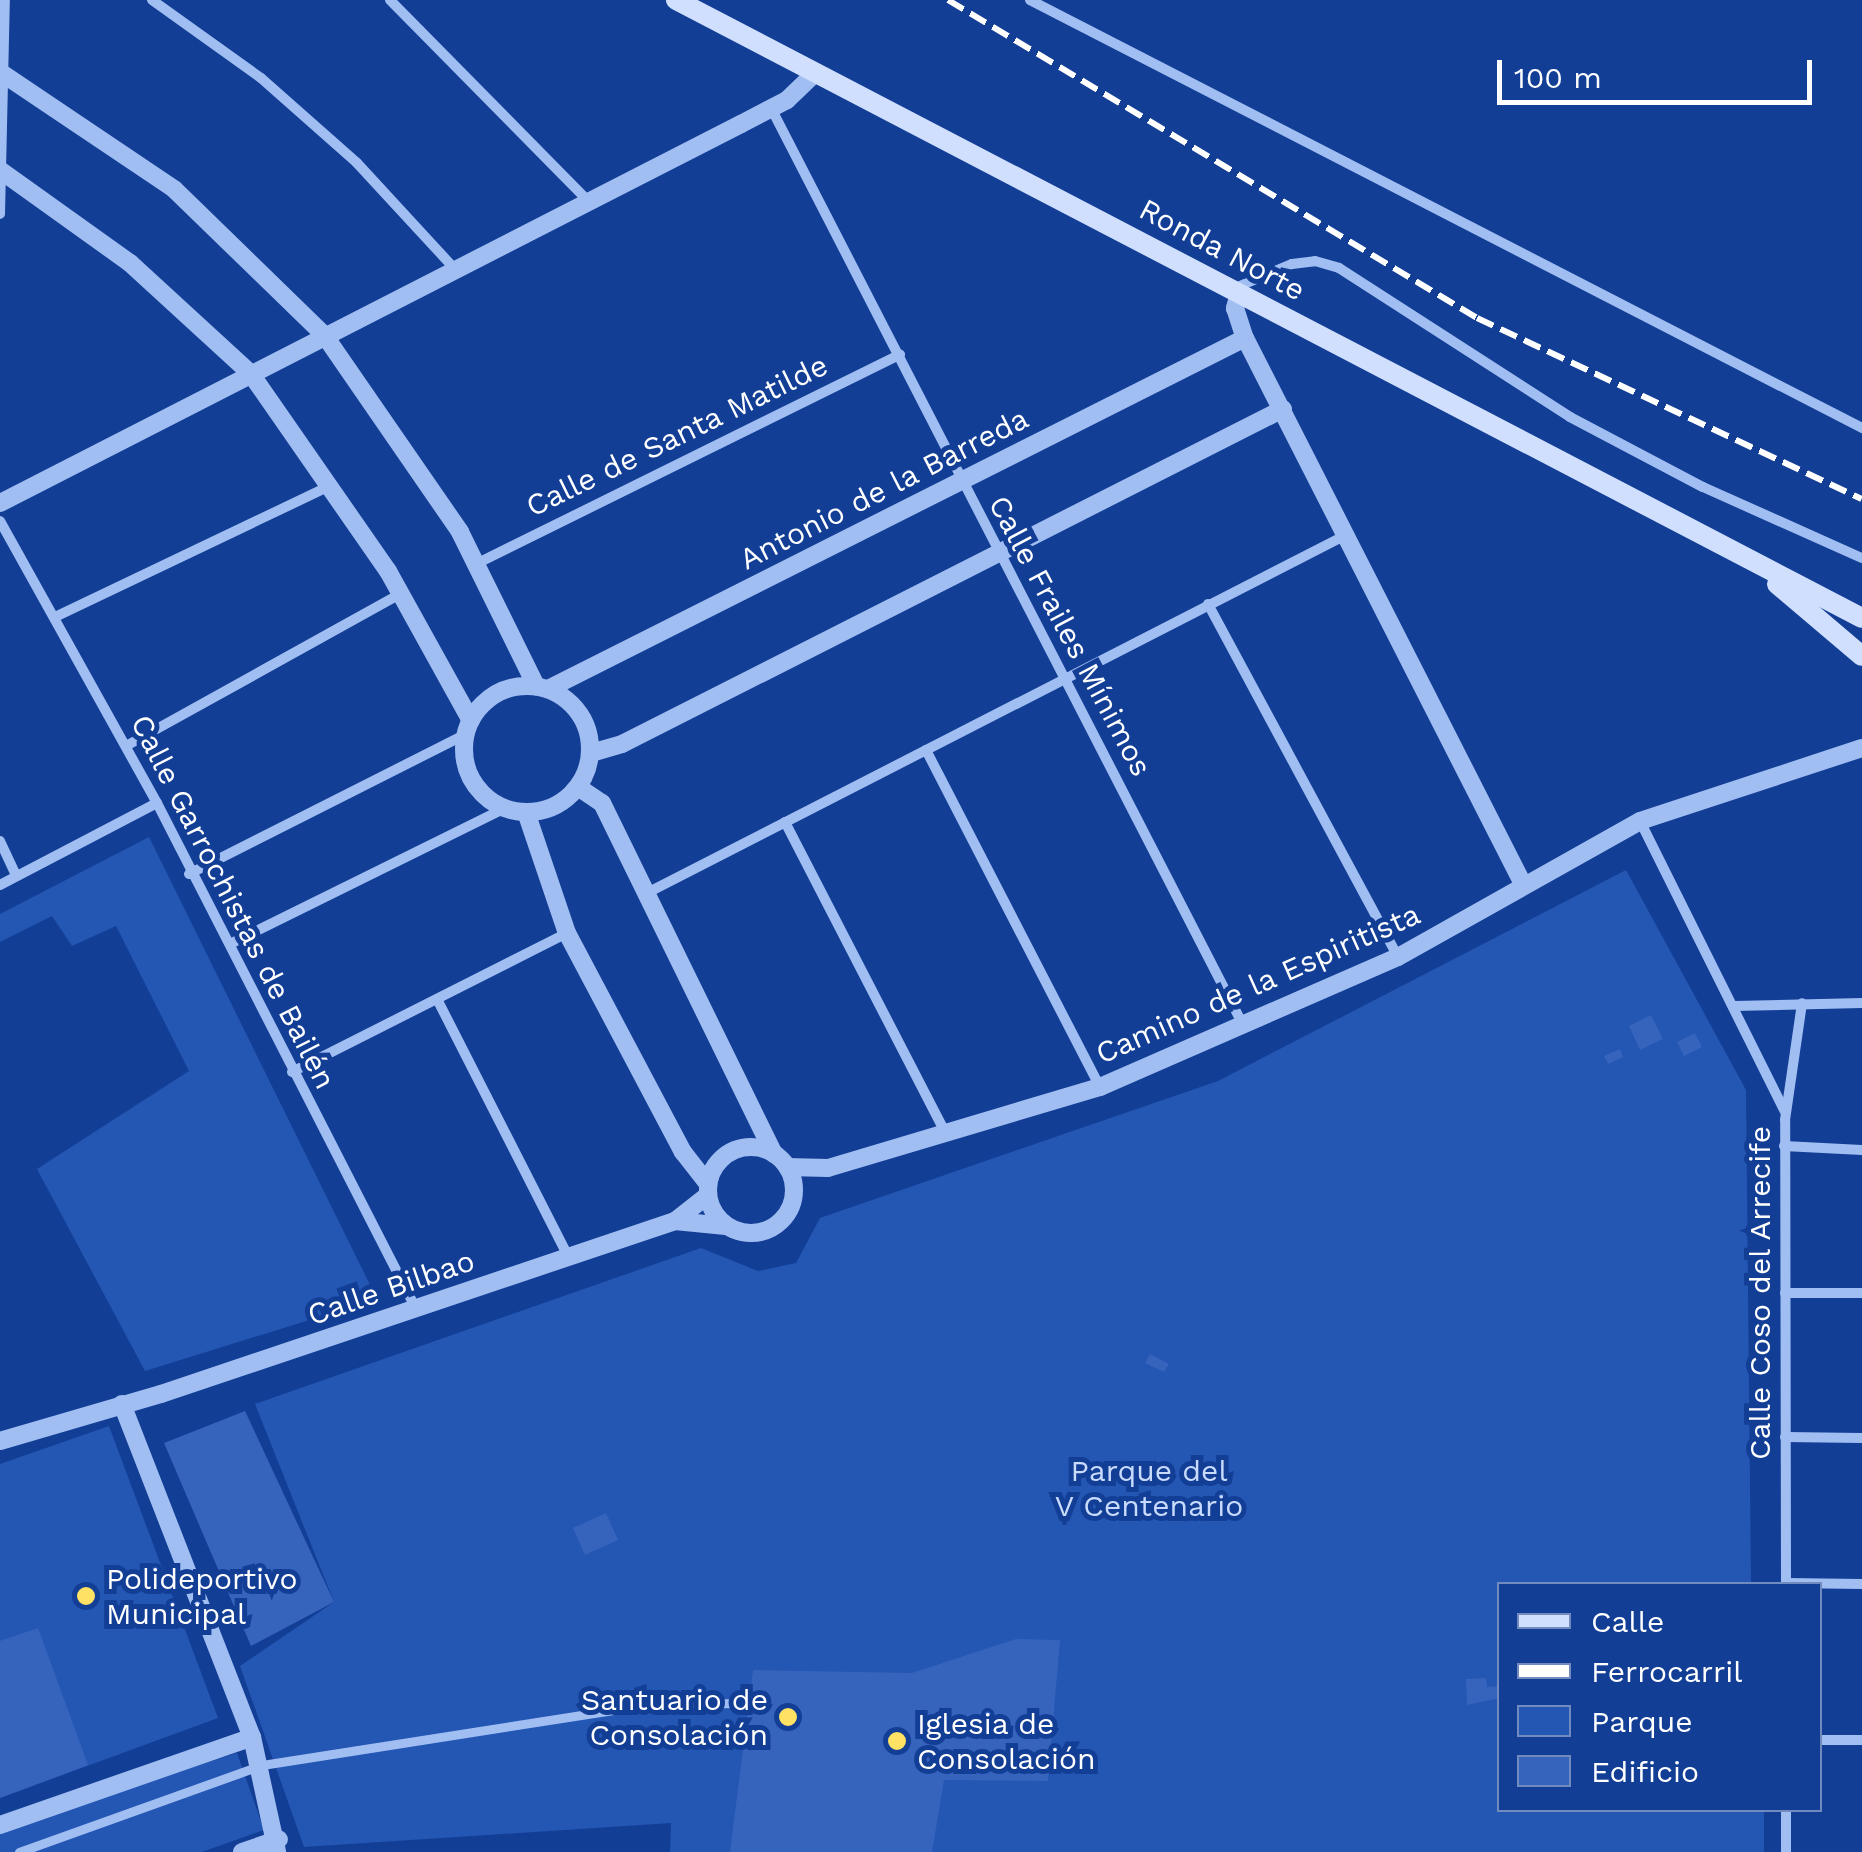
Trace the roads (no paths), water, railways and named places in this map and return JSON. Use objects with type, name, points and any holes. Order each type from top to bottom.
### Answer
[{"type":"main road","name":"Ronda Norte","points":[[676,0],[1862,618]]},
{"type":"main road","name":"Ronda Norte","points":[[1740,554],[1862,656]]},
{"type":"street","points":[[0,214],[5,0]]},
{"type":"street","points":[[152,0],[261,78],[344,151],[454,268]]},
{"type":"street","points":[[390,0],[482,87],[589,203]]},
{"type":"street","points":[[1030,0],[1862,428]]},
{"type":"street","points":[[1,72],[174,189],[325,336],[476,564],[542,688],[580,714],[590,753],[578,788],[564,801],[526,812],[505,808],[476,786],[464,752],[468,727],[398,595],[333,485],[252,374],[130,262],[1,171]]},
{"type":"street","points":[[0,503],[771,108],[815,73]]},
{"type":"street","name":"Calle Frailes Mínimos","points":[[771,108],[900,354],[996,553],[1244,1026]]},
{"type":"street","points":[[1523,884],[1245,338],[1236,308],[1236,291],[1292,264],[1315,261],[1338,268],[1570,416],[1717,494],[1862,558]]},
{"type":"street","name":"Antonio de la Barreda","points":[[542,688],[1245,338]]},
{"type":"street","name":"Calle de Santa Matilde","points":[[476,564],[900,354]]},
{"type":"street","points":[[590,753],[622,744],[1284,410]]},
{"type":"street","points":[[56,617],[333,485]]},
{"type":"street","name":"Calle Garrochistas de Bailén","points":[[0,521],[157,803],[189,874],[230,944],[416,1309]]},
{"type":"street","points":[[647,893],[1347,535]]},
{"type":"street","points":[[126,746],[398,595]]},
{"type":"street","points":[[1208,604],[1398,957]]},
{"type":"street","points":[[189,874],[468,727],[498,693],[542,688]]},
{"type":"street","name":"Camino de la Espiritista","points":[[793,1190],[828,1168],[1100,1087],[1398,957],[1640,821],[1862,748]]},
{"type":"street","points":[[926,750],[1100,1087]]},
{"type":"street","points":[[526,812],[568,932],[682,1152],[726,1226],[754,1234],[769,1230],[788,1212],[793,1190],[781,1161],[602,803],[578,788]]},
{"type":"street","points":[[0,885],[157,803]]},
{"type":"street","points":[[230,944],[505,808]]},
{"type":"street","points":[[1640,821],[1785,1112]]},
{"type":"street","points":[[785,822],[944,1132]]},
{"type":"street","points":[[0,841],[16,876]]},
{"type":"street","points":[[292,1072],[568,932]]},
{"type":"street","points":[[437,1000],[568,1256]]},
{"type":"street","name":"Calle Coso del Arrecife","points":[[1786,1582],[1784,1146],[1785,1112],[1802,1003]]},
{"type":"street","points":[[1734,1006],[1862,1003]]},
{"type":"street","points":[[1784,1146],[1862,1150]]},
{"type":"street","points":[[708,1190],[712,1170],[736,1149],[781,1161]]},
{"type":"street","name":"Camino de la Espiritista","points":[[781,1161],[828,1168]]},
{"type":"street","name":"Calle Bilbao","points":[[675,1221],[708,1190]]},
{"type":"street","name":"Calle Bilbao","points":[[122,1404],[675,1221],[726,1226]]},
{"type":"street","points":[[1785,1293],[1862,1293]]},
{"type":"street","points":[[0,1440],[122,1404],[262,1765],[278,1846],[242,1852]]},
{"type":"street","points":[[1785,1438],[1862,1438]]},
{"type":"street","points":[[1822,1584],[1862,1584]]},
{"type":"street","points":[[20,1852],[262,1765],[650,1704],[748,1703]]},
{"type":"street","points":[[0,1824],[252,1736]]},
{"type":"street","points":[[1822,1740],[1862,1740]]},
{"type":"street","points":[[1786,1812],[1786,1852]]},
{"type":"railway","points":[[948,0],[1477,318],[1862,499]]},
{"type":"place","name":"Polideportivo Municipal","points":[[86,1596]]},
{"type":"place","name":"Santuario de Consolación","points":[[788,1717]]},
{"type":"place","name":"Iglesia de Consolación","points":[[897,1741]]},
{"type":"park label","name":"Parque del V Centenario","points":[[1149,1488]]}]
